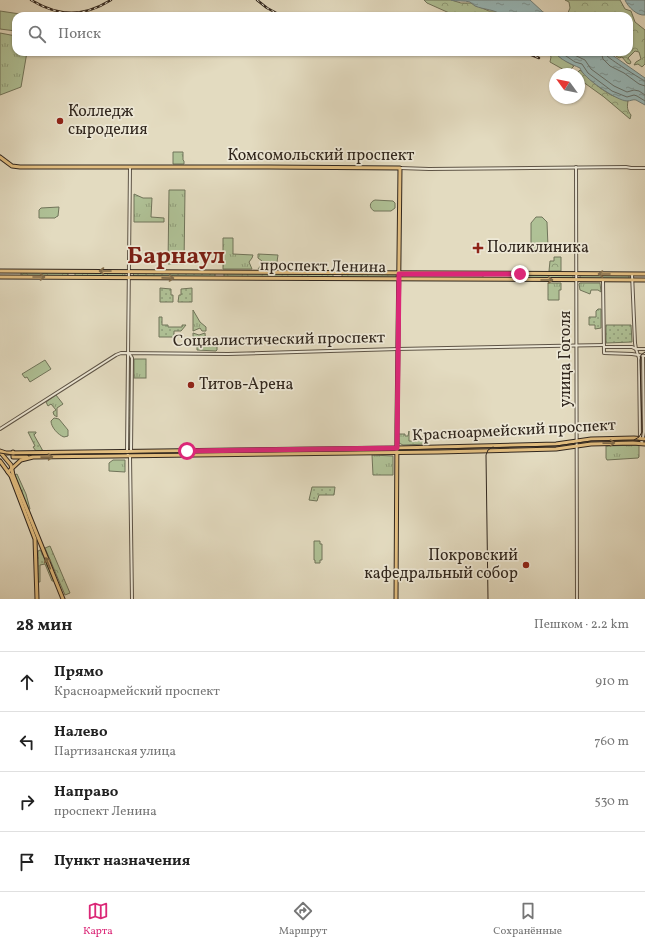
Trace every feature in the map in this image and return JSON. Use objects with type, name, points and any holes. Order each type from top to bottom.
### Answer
[{"type":"main road","name":"Комсомольский проспект","points":[[0,157],[12,166],[18,167],[400,168]]},
{"type":"main road","points":[[396,599],[396,452],[400,168]]},
{"type":"main road","name":"проспект Ленина","points":[[0,271],[645,274]]},
{"type":"main road","name":"проспект Ленина","points":[[0,277],[645,280]]},
{"type":"main road","name":"Красноармейский проспект","points":[[8,472],[24,459],[34,457],[323,451],[556,444],[591,439],[643,439]]},
{"type":"main road","name":"Красноармейский проспект","points":[[0,453],[323,451],[438,452],[556,449],[591,444],[643,444]]},
{"type":"main road","points":[[438,447],[438,452]]},
{"type":"main road","points":[[13,452],[14,457],[34,457]]},
{"type":"main road","points":[[0,453],[11,465],[13,475],[63,599]]},
{"type":"main road","points":[[0,461],[8,472],[34,534],[36,550],[37,599]]},
{"type":"main road","points":[[36,550],[40,548],[43,549]]},
{"type":"street","points":[[130,167],[129,353],[132,358],[129,456],[132,599]]},
{"type":"street","name":"улица Гоголя","points":[[576,167],[577,599]]},
{"type":"street","name":"Комсомольский проспект","points":[[400,168],[645,168]]},
{"type":"street","points":[[632,274],[636,349],[639,358],[643,439]]},
{"type":"street","points":[[603,280],[604,353],[632,354],[644,357]]},
{"type":"street","name":"Социалистический проспект","points":[[0,429],[116,355],[129,353],[228,354],[577,346],[632,347],[636,349],[645,349]]},
{"type":"street","points":[[632,354],[636,349]]},
{"type":"street","points":[[636,349],[644,357],[643,444]]},
{"type":"green space","points":[[424,0],[451,0],[461,3],[471,3],[489,11],[496,12],[447,12],[427,3]]},
{"type":"green space","points":[[565,0],[620,0],[625,9],[631,12],[568,12],[570,8],[569,2]]},
{"type":"green space","points":[[0,11],[12,13],[12,30],[0,29]]},
{"type":"green space","points":[[633,16],[635,22],[645,30],[645,64],[642,67],[638,64],[634,65],[641,59],[639,52],[635,51],[633,53]]},
{"type":"green space","points":[[0,33],[12,35],[12,56],[26,56],[21,87],[0,95]]},
{"type":"green space","points":[[551,56],[558,56],[574,66],[572,68],[561,68],[550,62]]},
{"type":"green space","points":[[616,56],[630,56],[628,58],[631,62],[630,64],[627,63],[622,57],[619,58]]},
{"type":"green space","points":[[585,74],[600,88],[611,95],[628,101],[627,105],[631,115],[630,119],[585,83]]},
{"type":"green space","points":[[173,152],[183,152],[184,164],[173,164]]},
{"type":"green space","points":[[169,190],[185,190],[184,264],[168,264]]},
{"type":"green space","points":[[134,194],[143,198],[152,198],[151,217],[164,218],[164,222],[134,222]]},
{"type":"green space","points":[[375,200],[393,201],[395,203],[395,208],[391,211],[374,211],[370,205]]},
{"type":"green space","points":[[59,207],[58,216],[55,218],[39,218],[39,210],[41,208]]},
{"type":"green space","points":[[536,217],[542,217],[547,222],[548,247],[540,253],[533,250],[531,247],[531,223]]},
{"type":"green space","points":[[223,238],[233,238],[233,254],[253,255],[249,262],[252,269],[223,269]]},
{"type":"green space","points":[[258,254],[278,255],[277,262],[274,262],[273,270],[258,269],[262,264],[262,261],[258,258]]},
{"type":"green space","points":[[554,257],[561,257],[561,271],[549,271],[550,261],[554,261]]},
{"type":"green space","points":[[21,272],[68,272],[68,276],[21,276]]},
{"type":"green space","points":[[75,272],[125,272],[125,276],[75,276]]},
{"type":"green space","points":[[134,273],[215,273],[215,277],[133,276]]},
{"type":"green space","points":[[224,273],[333,274],[333,278],[224,277]]},
{"type":"green space","points":[[342,274],[396,275],[396,279],[342,278]]},
{"type":"green space","points":[[402,275],[483,275],[483,279],[402,279]]},
{"type":"green space","points":[[520,275],[573,275],[573,279],[520,279]]},
{"type":"green space","points":[[580,275],[629,275],[629,279],[580,279]]},
{"type":"green space","points":[[548,283],[561,283],[559,300],[548,300]]},
{"type":"green space","points":[[580,283],[600,283],[601,292],[598,290],[591,290],[590,294],[580,290]]},
{"type":"green space","points":[[160,288],[171,289],[173,302],[160,302]]},
{"type":"green space","points":[[192,288],[192,302],[178,302],[179,295],[181,295],[181,289]]},
{"type":"green space","points":[[601,309],[601,328],[595,329],[595,325],[589,325],[589,317],[596,317],[596,311]]},
{"type":"green space","points":[[193,310],[200,322],[206,327],[206,331],[202,331],[200,328],[193,331]]},
{"type":"green space","points":[[159,317],[162,317],[162,325],[168,325],[168,327],[182,327],[182,325],[186,325],[181,331],[174,331],[174,339],[172,337],[159,337]]},
{"type":"green space","points":[[606,325],[631,325],[632,342],[606,343]]},
{"type":"green space","points":[[193,333],[199,335],[205,333],[206,345],[217,346],[217,350],[197,350],[197,342],[193,339]]},
{"type":"green space","points":[[134,359],[146,359],[146,378],[134,378]]},
{"type":"green space","points":[[45,360],[51,369],[30,382],[27,377],[25,378],[22,374]]},
{"type":"green space","points":[[130,360],[130,447],[128,447]]},
{"type":"green space","points":[[56,395],[63,404],[57,408],[57,417],[53,412],[56,410],[51,404],[48,406],[46,402]]},
{"type":"green space","points":[[54,418],[59,419],[68,430],[68,436],[64,437],[55,430],[51,421]]},
{"type":"green space","points":[[418,430],[418,437],[423,437],[426,444],[403,445],[399,443],[398,434],[405,434],[405,436],[408,436],[409,431],[409,441],[416,441]]},
{"type":"green space","points":[[28,432],[36,432],[34,435],[43,451],[36,451],[33,447],[35,446]]},
{"type":"green space","points":[[639,445],[638,458],[607,460],[606,458],[606,446]]},
{"type":"green space","points":[[372,455],[393,456],[393,475],[373,475]]},
{"type":"green space","points":[[113,460],[125,460],[125,472],[109,471],[109,463]]},
{"type":"green space","points":[[17,474],[26,494],[30,509],[28,510],[14,475]]},
{"type":"green space","points":[[312,487],[335,487],[334,495],[319,495],[317,501],[309,500]]},
{"type":"green space","points":[[314,541],[320,541],[320,544],[322,544],[322,560],[320,560],[320,563],[315,563],[314,560]]},
{"type":"green space","points":[[50,546],[70,593],[65,595],[45,548]]},
{"type":"green space","points":[[39,550],[41,551],[54,581],[52,581],[45,564],[40,565],[40,582],[38,582]]},
{"type":"water","points":[[451,0],[530,0],[543,12],[495,12],[475,6],[470,2]]},
{"type":"water","points":[[625,0],[645,0],[645,15],[639,14],[633,10]]},
{"type":"water","points":[[558,56],[614,56],[645,78],[645,105],[635,100],[622,100],[608,93],[585,75],[585,68],[580,68]]},
{"type":"tram line","points":[[634,440],[639,437],[642,432],[640,360],[641,355],[645,352]]},
{"type":"tram line","points":[[0,453],[13,455],[397,450],[556,446],[591,441],[645,441]]},
{"type":"tram line","points":[[488,599],[486,455],[488,450],[493,447]]},
{"type":"railway","points":[[31,0],[41,6],[61,12]]},
{"type":"railway","points":[[81,12],[91,10],[111,0]]},
{"type":"railway","points":[[257,0],[274,12]]},
{"type":"railway","points":[[534,56],[539,58]]},
{"type":"place","name":"Колледж сыроделия","points":[[60,121]]},
{"type":"place","name":"Поликлиника","points":[[478,248]]},
{"type":"place","name":"Титов-Арена","points":[[191,385]]},
{"type":"place","name":"Покровский кафедральный собор","points":[[526,565]]},
{"type":"district","name":"Барнаул","points":[[176,257]]},
{"type":"route","points":[[187,451],[397,448],[399,274],[520,274]]}]
